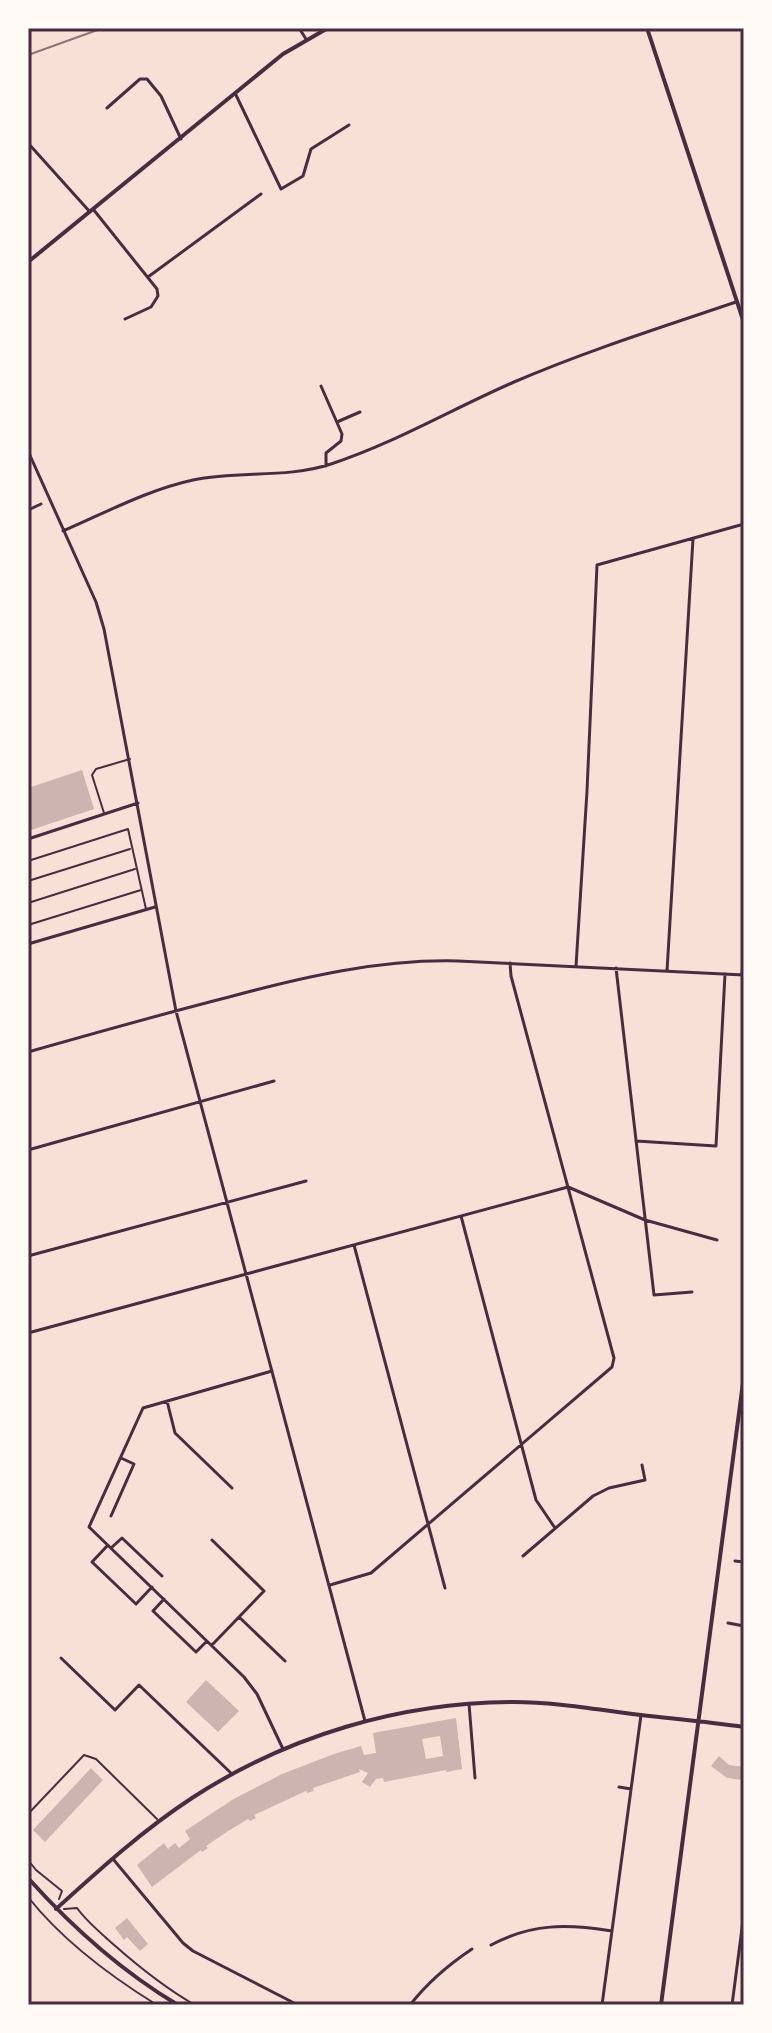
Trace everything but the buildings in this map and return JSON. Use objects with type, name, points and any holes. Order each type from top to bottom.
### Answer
[{"type":"street","points":[[299,28],[306,39]]},
{"type":"street","points":[[28,262],[283,54],[328,28]]},
{"type":"street","points":[[647,28],[744,323]]},
{"type":"street","points":[[107,108],[140,79],[147,79],[161,96],[181,139]]},
{"type":"street","points":[[235,93],[281,189],[303,176],[311,149],[349,125]]},
{"type":"street","points":[[28,143],[92,210],[157,289],[155,302],[145,311],[125,319]]},
{"type":"street","points":[[148,277],[261,194]]},
{"type":"street","points":[[63,531],[147,494],[193,480],[213,476],[293,473],[359,455],[591,351],[737,301]]},
{"type":"street","points":[[321,386],[342,438],[326,453],[326,466]]},
{"type":"street","points":[[337,422],[360,412]]},
{"type":"street","points":[[28,451],[96,602],[104,629],[176,1011],[365,1721]]},
{"type":"street","points":[[28,510],[41,504]]},
{"type":"street","points":[[576,966],[597,565],[744,524]]},
{"type":"street","points":[[667,971],[693,538]]},
{"type":"street","points":[[28,839],[138,803]]},
{"type":"street","points":[[28,944],[156,906]]},
{"type":"street","points":[[28,1052],[332,972],[438,960],[743,975],[744,944]]},
{"type":"street","points":[[330,1585],[371,1573],[612,1367],[614,1358],[510,963]]},
{"type":"street","points":[[616,968],[654,1295],[692,1292]]},
{"type":"street","points":[[636,1141],[716,1146],[725,974]]},
{"type":"street","points":[[28,1150],[274,1081]]},
{"type":"street","points":[[28,1256],[306,1181]]},
{"type":"street","points":[[28,1333],[568,1187],[645,1220],[717,1240]]},
{"type":"street","points":[[461,1216],[536,1500],[555,1528]]},
{"type":"street","points":[[354,1245],[445,1588]]},
{"type":"street","points":[[272,1371],[143,1408],[89,1527],[244,1677],[257,1694],[283,1749]]},
{"type":"street","points":[[661,2005],[744,1375]]},
{"type":"street","points":[[167,1401],[175,1433],[232,1488]]},
{"type":"street","points":[[111,1516],[134,1464],[121,1458]]},
{"type":"street","points":[[523,1556],[593,1496],[609,1488],[645,1480],[642,1465]]},
{"type":"street","points":[[152,1587],[136,1604],[92,1562],[122,1538],[162,1576]]},
{"type":"street","points":[[212,1540],[264,1591],[212,1645]]},
{"type":"street","points":[[735,1561],[744,1562]]},
{"type":"street","points":[[164,1599],[153,1611],[196,1652],[207,1641]]},
{"type":"street","points":[[239,1617],[285,1661]]},
{"type":"street","points":[[728,1623],[744,1626]]},
{"type":"street","points":[[61,1658],[115,1710],[139,1685],[232,1774]]},
{"type":"street","points":[[56,1909],[159,1821],[232,1774],[283,1749],[365,1721],[412,1711],[515,1702],[744,1727]]},
{"type":"street","points":[[469,1704],[475,1778]]},
{"type":"street","points":[[602,2005],[641,1715]]},
{"type":"street","points":[[619,1787],[631,1789]]},
{"type":"street","points":[[113,1859],[193,1951],[298,2005]]},
{"type":"street","points":[[28,1878],[56,1909],[98,1947],[133,1976],[178,2005]]},
{"type":"street","points":[[732,2005],[744,1913]]},
{"type":"street","points":[[491,1945],[532,1928],[582,1926],[612,1931]]},
{"type":"street","points":[[410,2005],[428,1983],[472,1949]]},
{"type":"lane","points":[[104,815],[92,775],[96,769],[130,759]]},
{"type":"lane","points":[[28,861],[128,829],[146,909]]},
{"type":"lane","points":[[28,881],[132,849]]},
{"type":"lane","points":[[28,903],[136,869]]},
{"type":"lane","points":[[28,925],[141,890]]},
{"type":"lane","points":[[28,1814],[84,1755],[96,1759],[159,1821]]},
{"type":"path","points":[[28,1860],[62,1891]]},
{"type":"path","points":[[28,1897],[57,1930],[157,2005]]},
{"type":"path","points":[[56,1909],[77,1908],[145,1971],[195,2005]]},
{"type":"railway","points":[[28,55],[103,28]]}]
